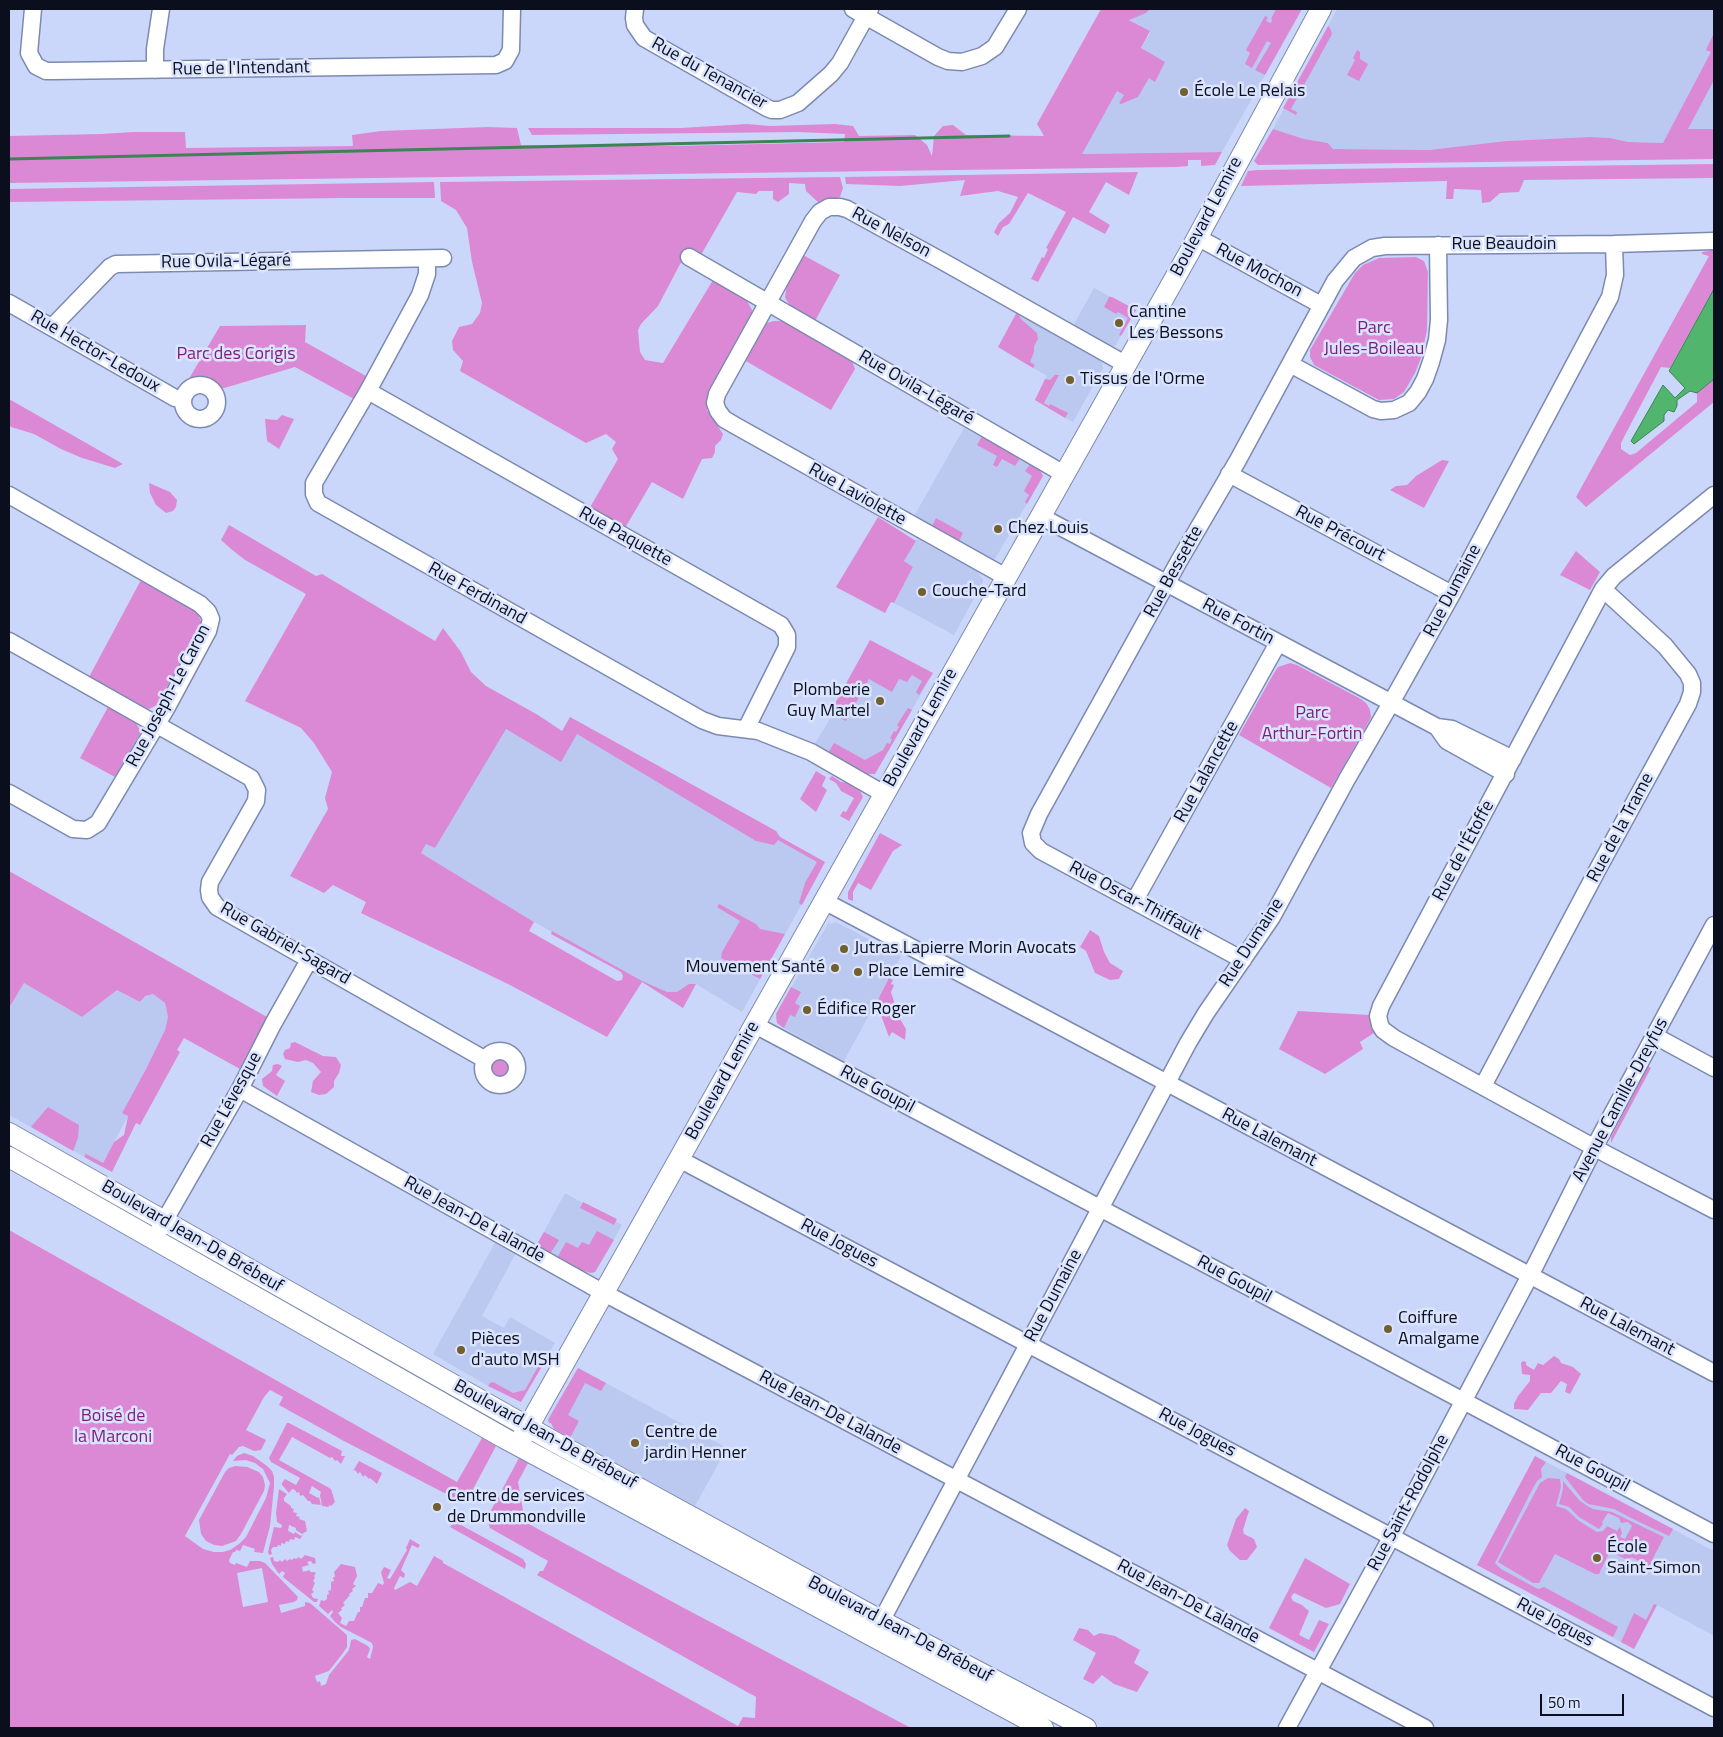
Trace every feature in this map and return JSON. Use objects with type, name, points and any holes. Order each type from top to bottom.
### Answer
[{"type":"main road","name":"Boulevard Lemire","points":[[518,1445],[1197,237],[1321,9]]},
{"type":"main road","name":"Boulevard Jean-De Brébeuf","points":[[9,1133],[529,1426],[1043,1728]]},
{"type":"main road","name":"Boulevard Jean-De Brébeuf","points":[[9,1157],[518,1445],[877,1629],[1086,1728]]},
{"type":"street","name":"Rue de l'Intendant","points":[[34,9],[28,53],[33,63],[41,69],[53,71],[489,66],[501,64],[505,61],[511,50],[512,9]]},
{"type":"street","points":[[155,70],[155,49],[160,9]]},
{"type":"street","name":"Rue du Tenancier","points":[[635,9],[634,18],[636,26],[644,38],[772,110],[780,110],[798,102],[832,74],[840,63],[863,11]]},
{"type":"street","points":[[863,11],[938,57],[962,62],[982,56],[995,48],[1018,9]]},
{"type":"street","name":"Rue Nelson","points":[[716,405],[716,394],[816,218],[820,212],[829,207],[842,207],[1125,364]]},
{"type":"street","name":"Rue Mochon","points":[[1197,237],[1321,305]]},
{"type":"street","name":"Rue Beaudoin","points":[[1321,305],[1345,267],[1359,254],[1379,246],[1614,244],[1714,241]]},
{"type":"street","name":"Rue Dumaine","points":[[877,1629],[1167,1084],[1206,1014],[1265,928],[1452,594],[1610,297],[1615,275],[1614,244]]},
{"type":"street","points":[[1290,364],[1373,409],[1381,411],[1394,410],[1409,403],[1418,392],[1424,380],[1431,362],[1436,340],[1439,320],[1438,245]]},
{"type":"street","name":"Rue Ovila-Légaré","points":[[689,257],[1064,474]]},
{"type":"street","name":"Rue Ovila-Légaré","points":[[52,327],[110,267],[116,264],[435,259]]},
{"type":"street","name":"Rue Ferdinand","points":[[435,259],[420,295],[368,392],[314,483],[314,494],[320,505],[702,720],[718,726],[758,731],[811,752],[884,794]]},
{"type":"street","name":"Rue Hector-Ledoux","points":[[9,303],[175,398],[183,399]]},
{"type":"street","name":"Rue Bessette","points":[[1031,839],[1033,826],[1039,814],[1321,305]]},
{"type":"street","name":"Rue Paquette","points":[[368,392],[781,625],[788,635],[787,647],[746,729]]},
{"type":"street","name":"Rue Laviolette","points":[[716,405],[722,417],[728,422],[1006,578]]},
{"type":"street","name":"Rue Précourt","points":[[1229,474],[1452,594]]},
{"type":"street","name":"Rue Joseph-Le Caron","points":[[9,496],[200,604],[208,612],[211,619],[208,631],[100,821],[87,830],[70,828],[9,793]]},
{"type":"street","name":"Rue de l'Étoffe","points":[[1712,500],[1614,576],[1603,589],[1381,1006],[1378,1016],[1383,1030],[1394,1038],[1595,1146],[1608,1155],[1714,1210]]},
{"type":"street","name":"Rue Fortin","points":[[1040,516],[1437,727],[1458,732],[1510,766]]},
{"type":"street","name":"Rue de la Trame","points":[[1483,1086],[1598,867],[1688,704],[1692,692],[1691,678],[1665,646],[1603,589]]},
{"type":"street","name":"Rue Gabriel-Sagard","points":[[9,641],[244,773],[254,783],[257,794],[256,801],[210,882],[210,898],[214,904],[484,1059]]},
{"type":"street","name":"Rue Lalancette","points":[[1135,900],[1278,644]]},
{"type":"street","name":"Rue Oscar-Thiffault","points":[[1031,839],[1041,850],[1243,960]]},
{"type":"street","name":"Rue Lalemant","points":[[824,901],[1714,1373]]},
{"type":"street","name":"Avenue Camille-Dreyfus","points":[[1529,1276],[1595,1146],[1714,925]]},
{"type":"street","name":"Rue Lévesque","points":[[154,1239],[240,1089],[273,1024],[310,960]]},
{"type":"street","name":"Rue Goupil","points":[[755,1025],[1714,1534]]},
{"type":"street","points":[[1655,1036],[1714,1068]]},
{"type":"street","name":"Rue Jean-De Lalande","points":[[240,1089],[604,1293],[1425,1728]]},
{"type":"street","name":"Rue Jogues","points":[[679,1159],[1714,1708]]},
{"type":"street","name":"Rue Saint-Rodolphe","points":[[1287,1728],[1392,1536],[1529,1276]]},
{"type":"shaded area","name":"École Le Relais","points":[[1110,9],[1302,9],[1222,152],[1081,154],[1150,33],[1150,31]]},
{"type":"shaded area","points":[[1337,9],[1714,9],[1714,145],[1628,142],[1610,138],[1590,137],[1506,141],[1429,150],[1333,149],[1328,143],[1304,139],[1273,129]]},
{"type":"shaded area","points":[[1094,288],[1136,310],[1115,346],[1103,344],[1073,326]]},
{"type":"shaded area","points":[[1714,289],[1714,379],[1697,393],[1690,391],[1677,400],[1674,412],[1668,410],[1664,415],[1664,421],[1634,444],[1631,441],[1663,385],[1675,398],[1685,388],[1669,371]]},
{"type":"shaded area","points":[[1017,312],[1095,357],[1102,363],[1103,368],[1073,422],[1035,400],[1047,376],[998,347]]},
{"type":"shaded area","points":[[964,428],[1033,463],[1043,476],[995,559],[991,559],[913,518]]},
{"type":"shaded area","points":[[917,539],[976,571],[983,579],[954,635],[894,603],[913,567],[904,561]]},
{"type":"shaded area","points":[[870,640],[933,673],[875,774],[867,774],[814,745],[833,714],[832,709]]},
{"type":"shaded area","points":[[570,717],[776,831],[780,837],[825,862],[742,1012],[696,984],[683,1008],[642,982],[534,922],[421,853],[466,774],[506,729],[551,756]]},
{"type":"shaded area","points":[[829,922],[830,924],[836,922],[901,956],[844,1061],[780,1026],[776,1019],[776,1014]]},
{"type":"shaded area","points":[[24,983],[82,1017],[117,990],[140,1002],[145,996],[153,994],[165,1003],[168,1017],[165,1030],[122,1113],[128,1116],[101,1166],[9,1115],[9,1008]]},
{"type":"shaded area","points":[[565,1193],[622,1225],[595,1272],[591,1273],[580,1270],[536,1246]]},
{"type":"shaded area","points":[[496,1241],[516,1253],[482,1316],[504,1328],[510,1317],[555,1343],[521,1402],[488,1386],[433,1354]]},
{"type":"shaded area","points":[[578,1368],[727,1448],[695,1506],[554,1429],[551,1423],[549,1423],[549,1417]]},
{"type":"shaded area","name":"École Saint-Simon","points":[[1535,1456],[1714,1551],[1714,1636],[1657,1605],[1634,1649],[1477,1565]]},
{"type":"green space","points":[[1101,9],[1150,9],[1146,13],[1129,20],[1150,31],[1141,48],[1165,62],[1155,82],[1149,78],[1138,97],[1121,104],[1119,103],[1124,95],[1117,91],[1082,154],[1222,152],[1215,165],[1201,166],[1201,160],[1188,160],[1188,166],[1176,167],[9,183],[9,136],[133,132],[185,132],[186,148],[353,146],[352,135],[381,131],[488,127],[517,128],[521,145],[672,146],[844,142],[845,134],[798,132],[532,135],[528,128],[681,128],[747,124],[770,126],[835,124],[853,126],[859,136],[915,135],[927,145],[932,156],[934,136],[943,126],[953,125],[966,135],[1044,136],[1037,124]]},
{"type":"green space","points":[[1276,9],[1302,9],[1265,75],[1255,70],[1271,43],[1267,41],[1252,68],[1245,64],[1250,53],[1246,50],[1265,16],[1268,17],[1266,21],[1271,23]]},
{"type":"green space","points":[[1328,26],[1332,34],[1291,109],[1297,112],[1296,115],[1283,108]]},
{"type":"green space","points":[[1714,33],[1714,80],[1688,129],[1714,129],[1714,159],[1258,165],[1254,161],[1273,129],[1304,139],[1328,143],[1333,149],[1429,150],[1506,141],[1590,137],[1610,138],[1628,142],[1663,143],[1711,52],[1706,50]]},
{"type":"green space","points":[[1357,50],[1360,52],[1360,59],[1368,64],[1359,81],[1347,75],[1355,60],[1353,58]]},
{"type":"green space","points":[[1714,164],[1714,178],[1524,180],[1519,192],[1500,193],[1490,202],[1482,203],[1481,190],[1454,189],[1453,199],[1446,199],[1447,181],[1241,186],[1248,171],[1257,170]]},
{"type":"green space","points":[[1138,172],[1129,195],[1106,182],[1089,212],[1110,225],[1105,234],[1073,217],[1038,282],[1031,279],[1042,257],[1044,258],[1048,249],[1046,248],[1066,212],[1028,193],[1009,224],[1003,227],[998,236],[994,232],[999,223],[1010,213],[1018,197],[998,191],[960,196],[965,180],[900,186],[846,184],[845,177]]},
{"type":"green space","points":[[840,177],[843,188],[840,197],[819,203],[806,191],[805,184],[789,183],[789,194],[778,202],[773,199],[773,191],[759,191],[756,194],[737,192],[701,255],[695,251],[687,251],[658,306],[641,324],[638,330],[640,352],[645,360],[663,363],[713,280],[746,299],[752,310],[752,315],[707,398],[707,410],[723,434],[721,440],[715,446],[712,458],[702,459],[683,499],[652,482],[625,528],[589,509],[618,459],[612,449],[616,442],[606,434],[586,443],[460,371],[463,361],[453,350],[452,341],[459,327],[472,324],[480,313],[482,303],[472,262],[467,228],[456,210],[441,201],[440,182]]},
{"type":"green space","points":[[434,182],[435,198],[9,202],[9,189]]},
{"type":"green space","points":[[1714,244],[1714,289],[1670,368],[1661,367],[1621,443],[1621,449],[1630,455],[1636,453],[1697,402],[1697,393],[1714,379],[1714,402],[1586,507],[1576,497],[1709,256],[1702,254],[1702,252],[1709,251]]},
{"type":"green space","points":[[803,255],[840,275],[815,321],[792,308],[785,298],[787,283]]},
{"type":"green space","name":"Parc Jules-Boileau","points":[[1416,257],[1424,261],[1428,272],[1427,330],[1421,358],[1404,392],[1394,399],[1379,400],[1314,365],[1310,357],[1310,350],[1355,273],[1363,265],[1379,258]]},
{"type":"green space","points":[[1109,297],[1136,310],[1121,336],[1119,335],[1128,318],[1104,307]]},
{"type":"green space","points":[[1017,312],[1021,319],[1037,333],[1038,339],[1030,362],[1035,365],[1033,368],[998,347]]},
{"type":"green space","points":[[783,321],[852,361],[855,369],[831,410],[744,360],[763,327],[767,323]]},
{"type":"green space","name":"Parc des Corigis","points":[[306,325],[305,342],[366,376],[354,399],[295,367],[221,389],[210,380],[204,378],[187,382],[220,326]]},
{"type":"green space","points":[[1055,375],[1059,375],[1044,403],[1068,413],[1065,418],[1035,400],[1045,379],[1050,380]]},
{"type":"green space","points":[[9,399],[123,464],[115,468],[82,458],[34,434],[11,427],[9,425]]},
{"type":"green space","points":[[282,415],[294,419],[279,449],[267,441],[265,419],[277,420]]},
{"type":"green space","points":[[983,437],[1018,457],[1019,460],[1015,466],[1002,459],[997,467],[993,465],[997,456],[977,445]]},
{"type":"green space","points":[[1442,460],[1449,461],[1424,508],[1390,490],[1396,486],[1407,485],[1416,476]]},
{"type":"green space","points":[[1031,463],[1040,470],[1043,476],[1027,504],[1025,502],[1029,495],[1024,491],[1032,476],[1025,471]]},
{"type":"green space","points":[[149,483],[170,492],[177,500],[173,511],[166,513],[156,505],[150,493]]},
{"type":"green space","points":[[878,517],[916,541],[904,561],[913,567],[894,603],[891,602],[885,613],[836,587]]},
{"type":"green space","points":[[936,518],[963,533],[958,543],[932,526]]},
{"type":"green space","points":[[229,525],[316,576],[322,574],[435,641],[443,628],[461,652],[471,672],[486,686],[538,715],[562,731],[570,717],[776,831],[780,837],[825,862],[802,905],[799,903],[805,883],[817,862],[778,840],[774,845],[756,841],[577,734],[561,762],[506,729],[435,848],[426,844],[421,853],[534,922],[529,931],[617,981],[622,980],[621,972],[551,934],[552,931],[642,981],[667,992],[677,992],[689,984],[696,984],[683,1008],[642,982],[607,1037],[510,985],[361,913],[366,902],[333,885],[324,893],[290,876],[328,809],[325,798],[332,772],[314,743],[301,728],[245,701],[306,594],[245,560],[231,549],[221,540]]},
{"type":"green space","points":[[1576,551],[1600,572],[1590,590],[1560,575]]},
{"type":"green space","points":[[141,580],[195,611],[202,624],[157,705],[149,709],[89,677]]},
{"type":"green space","points":[[870,640],[933,673],[919,695],[916,692],[922,681],[912,675],[907,682],[899,679],[892,692],[869,679],[846,721],[833,714],[832,709]]},
{"type":"green space","name":"Parc Arthur-Fortin","points":[[1290,663],[1361,699],[1370,710],[1371,717],[1368,723],[1331,788],[1239,735],[1278,667]]},
{"type":"green space","points":[[108,707],[136,723],[140,730],[140,734],[115,777],[80,758]]},
{"type":"green space","points":[[908,708],[912,710],[875,774],[862,772],[828,753],[834,743],[865,760],[883,750],[887,743],[890,744],[892,739],[890,738],[899,727],[897,725]]},
{"type":"green space","points":[[816,771],[826,777],[822,786],[827,790],[816,812],[800,799]]},
{"type":"green space","points":[[832,776],[841,782],[850,783],[860,791],[863,797],[849,821],[840,816],[843,811],[846,812],[854,798],[841,791],[836,783],[829,779]]},
{"type":"green space","points":[[880,833],[902,845],[893,851],[871,890],[858,883],[853,892],[853,901],[848,899],[848,892]]},
{"type":"green space","points":[[9,871],[267,1017],[240,1069],[184,1038],[177,1050],[180,1052],[140,1125],[136,1123],[112,1172],[84,1157],[86,1154],[103,1163],[114,1142],[124,1135],[128,1116],[122,1113],[165,1030],[168,1017],[165,1003],[153,994],[145,996],[140,1002],[117,990],[82,1017],[24,983],[9,1008]]},
{"type":"green space","points":[[719,904],[756,924],[760,929],[785,934],[760,979],[721,958],[722,952],[740,921],[717,907]]},
{"type":"green space","points":[[1090,930],[1099,936],[1110,963],[1123,971],[1119,979],[1110,980],[1095,973],[1086,951],[1080,947]]},
{"type":"green space","points":[[889,978],[893,980],[891,984],[894,985],[891,992],[899,1017],[906,1029],[905,1040],[892,1032],[889,1037],[879,1010],[875,1005]]},
{"type":"green space","points":[[791,987],[801,992],[795,1003],[800,1006],[795,1017],[790,1015],[784,1028],[777,1023],[776,1014]]},
{"type":"green space","points":[[1298,1011],[1370,1015],[1374,1033],[1360,1042],[1363,1049],[1325,1074],[1279,1049]]},
{"type":"green space","points":[[295,1042],[323,1056],[336,1057],[341,1065],[334,1081],[334,1087],[326,1094],[319,1095],[311,1092],[313,1081],[321,1072],[313,1063],[306,1060],[298,1062],[285,1059],[283,1054],[285,1050],[290,1048],[291,1043]]},
{"type":"green space","points":[[496,1059],[504,1059],[509,1064],[507,1075],[496,1077],[491,1072],[491,1064]]},
{"type":"green space","points":[[278,1064],[282,1066],[276,1075],[285,1081],[277,1096],[263,1086],[262,1079],[272,1071],[273,1065]]},
{"type":"green space","points":[[1648,1066],[1651,1068],[1611,1143],[1611,1137]]},
{"type":"green space","points":[[48,1107],[79,1125],[78,1138],[73,1151],[31,1127]]},
{"type":"green space","points":[[583,1202],[617,1219],[614,1225],[580,1208]]},
{"type":"green space","name":"Boisé de la Marconi","points":[[9,1230],[457,1482],[482,1438],[496,1446],[470,1495],[459,1499],[454,1498],[279,1405],[283,1397],[270,1390],[264,1397],[246,1430],[266,1440],[261,1450],[254,1451],[243,1446],[239,1447],[232,1455],[230,1454],[185,1536],[203,1549],[214,1552],[230,1550],[239,1544],[246,1537],[266,1498],[270,1483],[263,1469],[255,1463],[246,1460],[233,1461],[237,1456],[244,1453],[253,1456],[272,1471],[274,1487],[270,1526],[263,1553],[254,1552],[255,1549],[243,1545],[240,1551],[236,1550],[233,1552],[229,1560],[230,1563],[235,1565],[236,1563],[247,1567],[250,1561],[265,1563],[298,1597],[294,1602],[279,1605],[281,1613],[305,1606],[305,1602],[310,1603],[347,1635],[347,1647],[329,1671],[315,1676],[317,1682],[320,1681],[321,1686],[326,1684],[329,1675],[349,1650],[351,1640],[355,1639],[368,1646],[370,1649],[367,1657],[370,1659],[373,1647],[372,1643],[335,1622],[330,1616],[333,1612],[332,1610],[328,1614],[319,1606],[321,1600],[327,1599],[328,1591],[331,1590],[331,1582],[334,1581],[333,1577],[335,1577],[334,1572],[341,1564],[355,1567],[357,1576],[353,1584],[356,1586],[343,1603],[345,1605],[341,1608],[342,1610],[338,1613],[342,1618],[340,1623],[346,1626],[349,1621],[354,1621],[358,1612],[360,1612],[360,1607],[362,1607],[365,1598],[368,1598],[368,1593],[372,1593],[378,1583],[383,1585],[381,1572],[384,1567],[391,1570],[387,1578],[390,1579],[407,1550],[410,1539],[420,1545],[418,1548],[412,1545],[401,1570],[405,1574],[404,1578],[400,1576],[394,1588],[395,1590],[410,1582],[417,1586],[434,1556],[443,1561],[443,1563],[738,1726],[743,1717],[755,1718],[756,1697],[537,1575],[540,1571],[543,1571],[548,1561],[490,1528],[487,1519],[489,1514],[519,1458],[528,1463],[518,1482],[527,1523],[911,1728],[9,1728]],"holes":[[[262,1568],[268,1602],[243,1607],[237,1573]]]},
{"type":"green space","points":[[597,1231],[614,1240],[595,1272],[591,1273],[580,1270],[557,1258],[566,1242],[578,1248],[582,1242],[589,1245]]},
{"type":"green space","points":[[544,1232],[559,1240],[550,1254],[536,1246]]},
{"type":"green space","points":[[170,1235],[402,1366],[366,1348],[168,1237]]},
{"type":"green space","points":[[1554,1356],[1561,1363],[1573,1367],[1581,1374],[1570,1394],[1565,1392],[1567,1384],[1561,1381],[1551,1393],[1541,1393],[1528,1410],[1514,1409],[1518,1396],[1530,1381],[1530,1375],[1522,1374],[1521,1363],[1523,1361],[1526,1362],[1526,1365],[1534,1370],[1538,1363],[1543,1365]]},
{"type":"green space","points":[[540,1363],[544,1363],[521,1402],[488,1386],[493,1382],[513,1393],[525,1390]]},
{"type":"green space","points":[[578,1368],[606,1383],[601,1391],[585,1383],[568,1415],[579,1421],[570,1438],[554,1429],[548,1420]]},
{"type":"green space","points":[[287,1423],[342,1451],[341,1456],[345,1456],[341,1464],[332,1457],[330,1458],[292,1437],[279,1460],[331,1489],[335,1502],[331,1506],[322,1506],[321,1492],[312,1486],[309,1493],[319,1497],[321,1505],[312,1504],[295,1490],[292,1489],[289,1493],[282,1485],[285,1479],[296,1485],[300,1478],[271,1462],[269,1458]]},
{"type":"green space","points":[[1535,1456],[1546,1462],[1541,1469],[1542,1477],[1537,1481],[1532,1490],[1495,1563],[1501,1569],[1538,1589],[1544,1587],[1618,1627],[1613,1637],[1477,1565]]},
{"type":"green space","points":[[359,1461],[382,1473],[377,1484],[365,1475],[363,1477],[360,1472],[358,1474],[355,1470],[353,1471]]},
{"type":"green space","points":[[235,1466],[247,1467],[259,1472],[263,1477],[264,1491],[236,1541],[222,1546],[214,1545],[206,1541],[201,1534],[199,1520],[225,1472]]},
{"type":"green space","points":[[1567,1473],[1673,1529],[1669,1536],[1614,1509],[1588,1504],[1565,1477]]},
{"type":"green space","points":[[1548,1478],[1560,1479],[1561,1487],[1556,1506],[1566,1509],[1579,1521],[1597,1532],[1603,1531],[1607,1526],[1617,1531],[1620,1527],[1622,1533],[1620,1537],[1625,1539],[1632,1526],[1628,1522],[1621,1523],[1619,1518],[1608,1513],[1599,1529],[1579,1517],[1569,1507],[1559,1504],[1563,1481],[1579,1500],[1593,1509],[1612,1512],[1664,1537],[1649,1566],[1631,1557],[1629,1561],[1610,1551],[1599,1574],[1595,1574],[1555,1554],[1539,1583],[1533,1583],[1498,1562],[1540,1483]]},
{"type":"green space","points":[[279,1489],[287,1494],[284,1501],[294,1509],[293,1512],[297,1513],[296,1516],[305,1521],[307,1531],[302,1534],[296,1528],[289,1525],[288,1531],[303,1535],[300,1539],[295,1537],[294,1540],[286,1541],[285,1544],[281,1543],[281,1546],[273,1547],[271,1550],[272,1554],[269,1555],[268,1552],[274,1527],[281,1528],[282,1525],[277,1522],[276,1513]]},
{"type":"green space","points":[[1245,1508],[1249,1511],[1243,1530],[1244,1534],[1254,1539],[1257,1547],[1247,1560],[1240,1560],[1230,1551],[1227,1545],[1236,1519]]},
{"type":"green space","points":[[453,1523],[461,1525],[523,1559],[526,1564],[525,1569],[450,1527]]},
{"type":"green space","points":[[305,1555],[315,1558],[316,1563],[307,1562],[309,1565],[302,1567],[303,1572],[310,1570],[310,1572],[316,1573],[312,1590],[314,1592],[311,1594],[313,1598],[318,1599],[317,1602],[314,1602],[283,1577],[285,1573],[282,1571],[279,1574],[270,1558],[273,1557],[274,1561],[278,1562],[280,1560],[282,1562],[285,1559],[287,1561],[299,1557],[301,1559]]},
{"type":"green space","points":[[1305,1558],[1350,1584],[1340,1604],[1326,1608],[1294,1593],[1291,1597],[1293,1601],[1309,1611],[1299,1635],[1309,1640],[1319,1620],[1329,1624],[1314,1652],[1269,1628]]},
{"type":"green space","points":[[1654,1604],[1657,1605],[1634,1649],[1621,1642],[1634,1613],[1646,1620]]},
{"type":"green space","points":[[1079,1628],[1088,1630],[1094,1636],[1100,1633],[1115,1636],[1140,1650],[1134,1663],[1149,1672],[1137,1692],[1114,1684],[1102,1675],[1093,1684],[1083,1679],[1096,1653],[1073,1640]]},
{"type":"waterway","points":[[9,159],[1009,136]]},
{"type":"place","name":"École Le Relais","points":[[1184,92]]},
{"type":"place","name":"Cantine Les Bessons","points":[[1119,323]]},
{"type":"place","name":"Tissus de l'Orme","points":[[1070,380]]},
{"type":"place","name":"Chez Louis","points":[[998,529]]},
{"type":"place","name":"Couche-Tard","points":[[922,592]]},
{"type":"place","name":"Plomberie Guy Martel","points":[[880,701]]},
{"type":"place","name":"Jutras Lapierre Morin Avocats","points":[[844,949]]},
{"type":"place","name":"Mouvement Santé","points":[[835,968]]},
{"type":"place","name":"Place Lemire","points":[[858,972]]},
{"type":"place","name":"Édifice Roger","points":[[807,1010]]},
{"type":"place","name":"Coiffure Amalgame","points":[[1388,1329]]},
{"type":"place","name":"Pièces d'auto MSH","points":[[461,1350]]},
{"type":"place","name":"Centre de jardin Henner","points":[[635,1443]]},
{"type":"place","name":"Centre de services de Drummondville","points":[[437,1507]]},
{"type":"place","name":"École Saint-Simon","points":[[1597,1558]]}]
